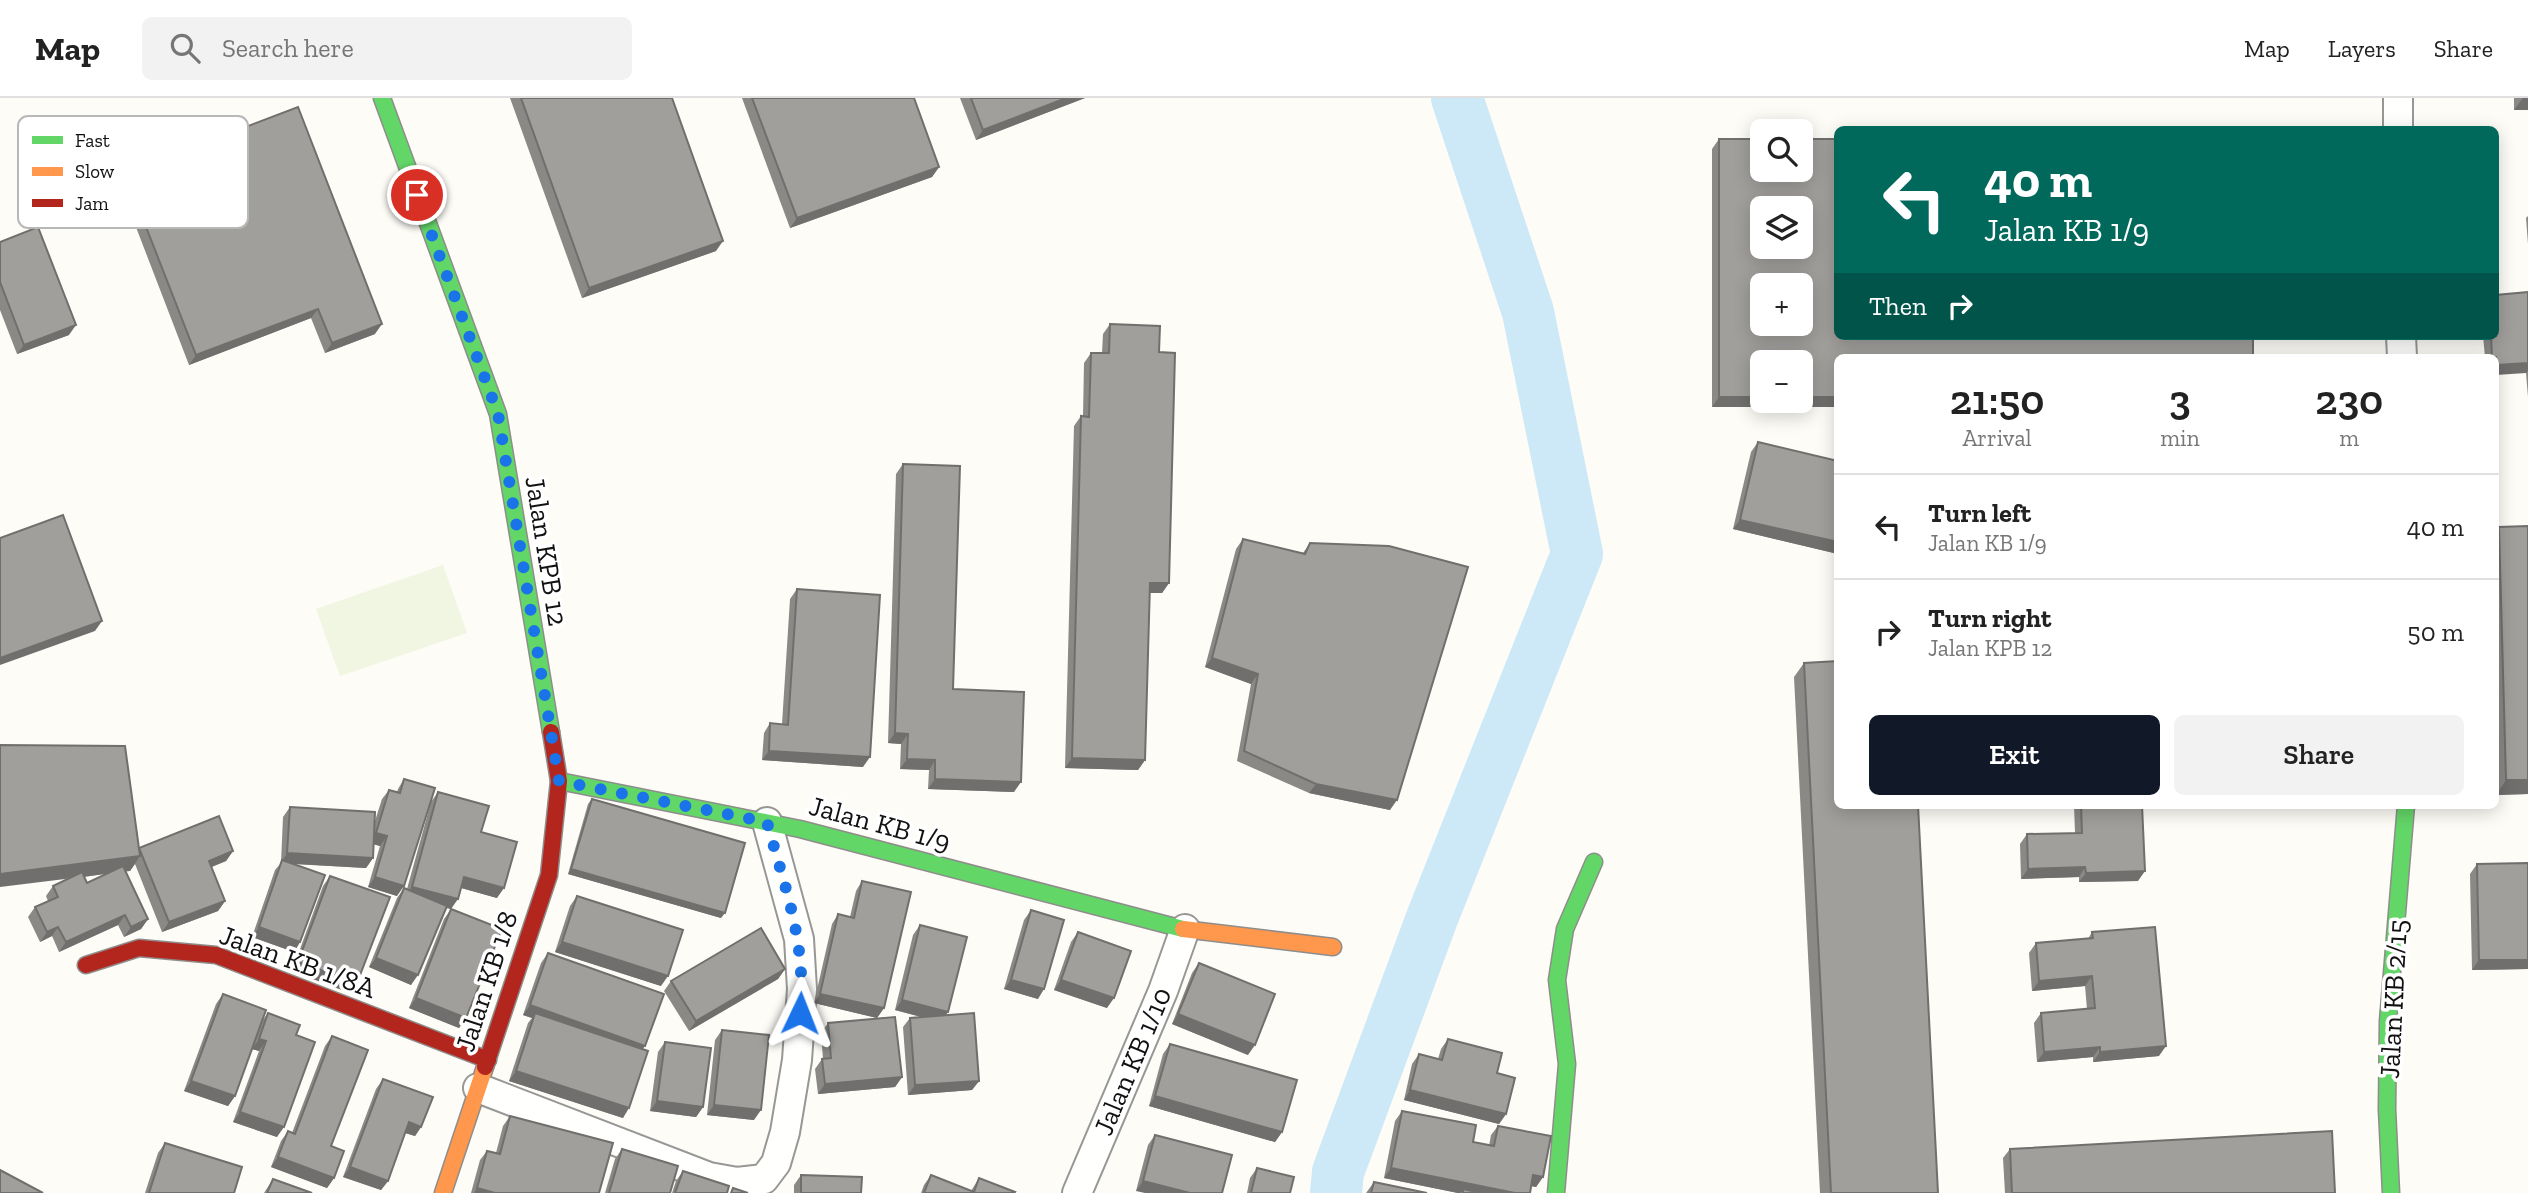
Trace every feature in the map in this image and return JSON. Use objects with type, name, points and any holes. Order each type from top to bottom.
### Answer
[{"type":"street","name":"Jalan KPB 12","points":[[382,98],[498,414],[559,781]]},
{"type":"street","points":[[2398,98],[2399,126]]},
{"type":"street","name":"Jalan KB 1/9","points":[[559,781],[767,822],[1185,929],[1333,947]]},
{"type":"street","name":"Jalan KB 1/8","points":[[443,1193],[549,875],[559,781]]},
{"type":"street","name":"Jalan KB 2/15","points":[[2391,1193],[2387,1109],[2388,1021],[2406,809]]},
{"type":"street","points":[[478,1088],[709,1177],[737,1182],[764,1180],[776,1163],[785,1132],[797,1060],[803,989],[799,939],[767,822]]},
{"type":"street","points":[[1556,1193],[1567,1064],[1557,980],[1565,929],[1594,862]]},
{"type":"street","name":"Jalan KB 1/10","points":[[1077,1193],[1163,990],[1185,929]]},
{"type":"street","name":"Jalan KB 1/8A","points":[[86,965],[139,948],[216,955],[488,1060]]},
{"type":"green space","points":[[443,565],[467,633],[340,676],[316,609]]},
{"type":"building","points":[[521,98],[672,98],[723,241],[589,288]]},
{"type":"building","points":[[752,98],[914,98],[939,167],[797,218]]},
{"type":"building","points":[[971,98],[1066,98],[983,130]]},
{"type":"building","points":[[298,107],[382,324],[332,343],[318,309],[196,355],[146,228],[248,228],[248,126]]},
{"type":"building","points":[[1719,139],[1750,139],[1750,182],[1813,182],[1813,139],[1834,139],[1834,340],[2253,340],[2253,354],[1834,354],[1834,397],[1813,397],[1813,350],[1750,350],[1750,397],[1719,397]]},
{"type":"building","points":[[38,228],[76,325],[24,345],[0,282],[0,242]]},
{"type":"building","points":[[2528,292],[2528,363],[2499,365],[2499,354],[2492,354],[2491,340],[2499,340],[2499,295]]},
{"type":"building","points":[[1110,324],[1160,326],[1159,352],[1175,353],[1169,583],[1150,583],[1145,760],[1072,758],[1081,416],[1089,417],[1091,353],[1109,353]]},
{"type":"building","points":[[1758,442],[1834,460],[1834,541],[1740,520]]},
{"type":"building","points":[[903,464],[960,466],[953,689],[1024,692],[1021,782],[935,779],[935,760],[907,759],[908,734],[895,733]]},
{"type":"building","points":[[63,515],[102,621],[0,658],[0,538]]},
{"type":"building","points":[[2528,526],[2528,780],[2506,780],[2499,527]]},
{"type":"building","points":[[1243,539],[1305,554],[1310,543],[1389,546],[1468,567],[1397,800],[1316,784],[1244,751],[1258,674],[1212,658]]},
{"type":"building","points":[[797,589],[880,595],[870,757],[769,751],[770,723],[788,725]]},
{"type":"building","points":[[1834,661],[1834,809],[1918,809],[1938,1193],[1831,1193],[1804,663]]},
{"type":"building","points":[[0,745],[125,746],[140,856],[0,874]]},
{"type":"building","points":[[404,779],[435,788],[404,886],[375,877],[387,836],[376,833],[389,790],[400,793]]},
{"type":"building","points":[[438,792],[489,806],[481,832],[517,842],[504,888],[464,877],[458,899],[412,887]]},
{"type":"building","points":[[592,799],[745,843],[725,913],[571,869]]},
{"type":"building","points":[[290,807],[375,812],[373,858],[287,853]]},
{"type":"building","points":[[2081,809],[2142,809],[2145,871],[2086,873],[2085,867],[2028,869],[2027,834],[2082,833]]},
{"type":"building","points":[[219,816],[233,851],[209,861],[225,901],[169,922],[139,848]]},
{"type":"building","points":[[282,860],[325,875],[300,942],[259,927]]},
{"type":"building","points":[[2528,863],[2528,960],[2479,960],[2477,864]]},
{"type":"building","points":[[123,866],[148,919],[131,927],[125,915],[66,942],[58,927],[47,932],[35,907],[58,897],[53,886],[82,872],[87,883]]},
{"type":"building","points":[[330,876],[390,897],[357,983],[298,962]]},
{"type":"building","points":[[862,881],[911,892],[884,1008],[820,994],[838,914],[854,918]]},
{"type":"building","points":[[404,888],[447,906],[418,975],[376,958]]},
{"type":"building","points":[[577,896],[683,930],[668,976],[562,942]]},
{"type":"building","points":[[451,909],[502,929],[466,1018],[416,998]]},
{"type":"building","points":[[1031,910],[1064,920],[1044,989],[1011,980]]},
{"type":"building","points":[[920,925],[967,937],[948,1012],[902,1000]]},
{"type":"building","points":[[2155,927],[2166,1046],[2100,1052],[2100,1047],[2044,1052],[2041,1013],[2095,1008],[2092,976],[2039,981],[2036,943],[2093,938],[2092,932]]},
{"type":"building","points":[[761,928],[785,969],[696,1021],[671,981]]},
{"type":"building","points":[[1078,932],[1131,951],[1114,998],[1061,980]]},
{"type":"building","points":[[548,953],[664,994],[645,1046],[530,1005]]},
{"type":"building","points":[[1199,963],[1275,994],[1255,1045],[1178,1014]]},
{"type":"building","points":[[223,994],[266,1010],[235,1096],[191,1081]]},
{"type":"building","points":[[268,1013],[300,1025],[296,1035],[315,1042],[284,1127],[240,1112],[266,1041],[259,1039]]},
{"type":"building","points":[[535,1013],[648,1051],[629,1108],[516,1071]]},
{"type":"building","points":[[974,1013],[979,1081],[915,1085],[910,1018]]},
{"type":"building","points":[[895,1017],[902,1077],[825,1084],[822,1059],[831,1058],[828,1023]]},
{"type":"building","points":[[722,1030],[769,1035],[761,1110],[714,1105]]},
{"type":"building","points":[[332,1036],[368,1050],[331,1146],[344,1151],[334,1178],[278,1157],[288,1131],[295,1134]]},
{"type":"building","points":[[1448,1039],[1502,1053],[1497,1073],[1515,1078],[1506,1114],[1410,1090],[1419,1054],[1442,1060]]},
{"type":"building","points":[[665,1042],[711,1048],[703,1107],[657,1101]]},
{"type":"building","points":[[1170,1044],[1297,1080],[1282,1132],[1155,1096]]},
{"type":"building","points":[[383,1079],[433,1097],[421,1127],[409,1122],[388,1181],[350,1167]]},
{"type":"building","points":[[1402,1111],[1476,1125],[1473,1142],[1494,1146],[1498,1126],[1551,1136],[1543,1177],[1533,1175],[1530,1193],[1515,1193],[1391,1168]]},
{"type":"building","points":[[510,1116],[613,1143],[599,1193],[495,1193],[477,1188],[487,1151],[500,1154]]},
{"type":"building","points":[[2332,1131],[2335,1193],[2012,1193],[2010,1149]]},
{"type":"building","points":[[1155,1135],[1232,1155],[1222,1193],[1190,1193],[1143,1181]]},
{"type":"building","points":[[165,1143],[242,1167],[234,1193],[149,1193]]},
{"type":"building","points":[[622,1149],[678,1166],[670,1193],[609,1193]]},
{"type":"building","points":[[1257,1168],[1294,1177],[1290,1193],[1251,1193]]},
{"type":"building","points":[[0,1170],[43,1193],[0,1193]]},
{"type":"building","points":[[683,1171],[729,1186],[727,1193],[675,1193]]},
{"type":"building","points":[[801,1175],[862,1177],[861,1193],[801,1193]]},
{"type":"building","points":[[931,1175],[974,1192],[979,1178],[1015,1192],[924,1193]]},
{"type":"building","points":[[273,1179],[312,1193],[267,1193]]},
{"type":"building","points":[[1374,1182],[1427,1193],[1371,1193]]},
{"type":"building","points":[[733,1188],[748,1193],[731,1193]]},
{"type":"building","points":[[1463,1189],[1481,1193],[1463,1193]]},
{"type":"waterway","points":[[1336,1193],[1338,1172],[1432,918],[1577,554],[1528,312],[1457,98]]},
{"type":"traffic: fast","points":[[382,98],[498,414],[551,732]]},
{"type":"traffic: fast","points":[[559,781],[800,829],[1183,929]]},
{"type":"traffic: fast","points":[[2391,1193],[2387,1109],[2388,1021],[2406,809]]},
{"type":"traffic: fast","points":[[1556,1193],[1567,1064],[1557,980],[1565,929],[1594,862]]},
{"type":"traffic: slow","points":[[1183,929],[1333,947]]},
{"type":"traffic: slow","points":[[443,1193],[485,1067]]},
{"type":"traffic: jam","points":[[485,1067],[549,875],[559,781],[551,732]]},
{"type":"traffic: jam","points":[[86,965],[139,948],[216,955],[488,1060]]},
{"type":"route","points":[[417,195],[498,414],[558,762],[559,781],[767,822],[799,939],[803,989],[800,1013]]}]
